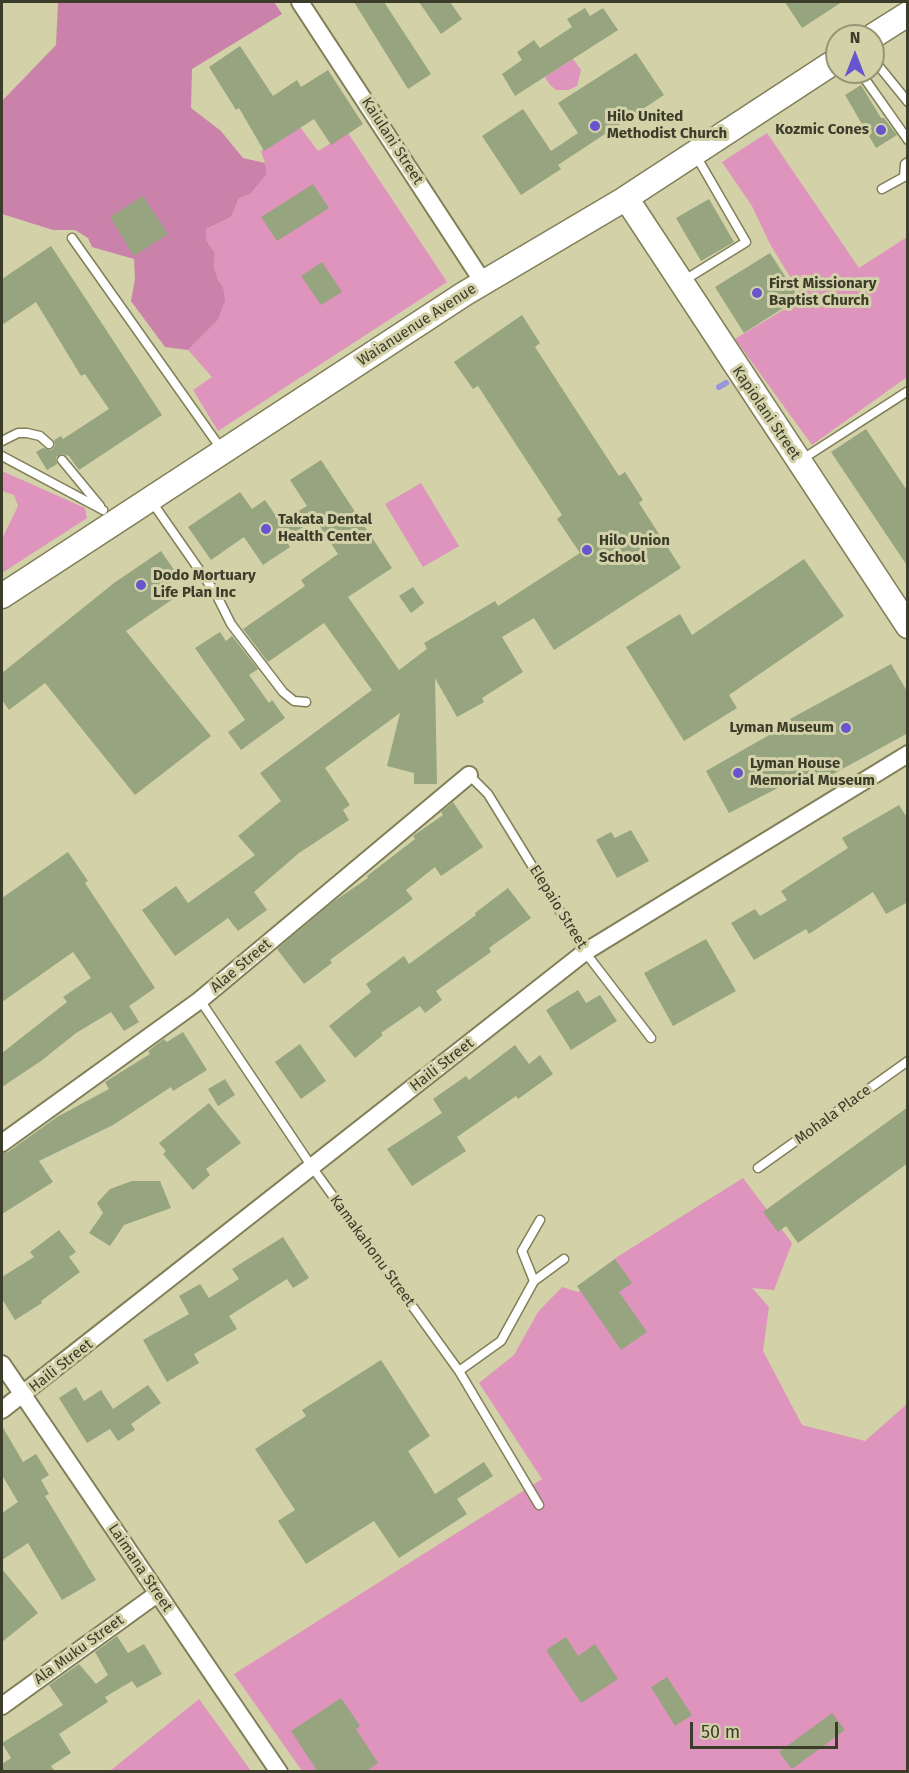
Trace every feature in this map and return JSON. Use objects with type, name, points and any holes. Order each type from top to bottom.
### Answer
[{"type":"main road","points":[[885,28],[908,14]]},
{"type":"main road","name":"Waianuenue Avenue","points":[[2,596],[108,517],[150,499],[483,282],[626,198],[825,68]]},
{"type":"main road","name":"Kapiolani Street","points":[[626,198],[908,626]]},
{"type":"street","name":"Kaiulani Street","points":[[300,2],[483,282]]},
{"type":"street","name":"Haili Street","points":[[2,1410],[585,952],[908,754]]},
{"type":"street","name":"Alae Street","points":[[2,1143],[200,1000],[469,775]]},
{"type":"street","name":"Laimana Street","points":[[2,1364],[279,1772]]},
{"type":"street","name":"Ala Muku Street","points":[[2,1706],[157,1594]]},
{"type":"lane","points":[[885,78],[908,102]]},
{"type":"lane","points":[[868,84],[908,140]]},
{"type":"lane","points":[[680,283],[746,242],[694,152]]},
{"type":"lane","points":[[882,189],[904,177],[904,164],[908,162]]},
{"type":"lane","points":[[72,238],[224,452]]},
{"type":"lane","points":[[798,462],[908,391]]},
{"type":"lane","points":[[2,441],[18,433],[27,433],[40,436],[49,444]]},
{"type":"lane","points":[[2,456],[108,517]]},
{"type":"lane","points":[[62,460],[108,517]]},
{"type":"lane","points":[[150,499],[216,594],[231,624],[283,692],[294,701],[306,702]]},
{"type":"lane","name":"Elepaio Street","points":[[469,775],[489,794],[585,952],[651,1038]]},
{"type":"lane","name":"Kamakahonu Street","points":[[200,1000],[312,1167],[459,1371],[539,1505]]},
{"type":"lane","name":"Mohala Place","points":[[758,1168],[908,1061]]},
{"type":"lane","points":[[534,1281],[522,1251],[540,1221]]},
{"type":"lane","points":[[459,1371],[501,1341],[534,1281],[564,1259]]},
{"type":"shaded area","points":[[58,2],[274,2],[282,14],[192,69],[191,108],[221,131],[243,158],[265,163],[266,175],[250,194],[239,198],[231,217],[206,229],[206,240],[215,253],[214,267],[223,287],[225,300],[218,320],[188,350],[165,347],[131,301],[135,279],[134,259],[92,247],[88,238],[75,230],[53,230],[2,214],[2,101],[56,45]]},
{"type":"shaded area","points":[[573,59],[581,70],[577,86],[568,90],[556,90],[545,77]]},
{"type":"shaded area","points":[[300,127],[318,151],[348,133],[447,282],[218,431],[193,390],[212,377],[188,350],[218,320],[223,287],[214,267],[215,253],[206,240],[206,229],[231,217],[239,198],[250,194],[265,163],[261,151]]},
{"type":"shaded area","points":[[767,133],[859,268],[907,237],[907,377],[812,445],[735,339],[803,298],[770,244],[752,206],[722,162]]},
{"type":"shaded area","points":[[2,471],[85,508],[87,518],[2,573],[2,539],[18,506],[14,495],[2,491]]},
{"type":"shaded area","points":[[421,483],[459,546],[423,567],[385,504]]},
{"type":"shaded area","points":[[743,1178],[792,1243],[774,1290],[752,1288],[769,1307],[763,1351],[802,1425],[865,1441],[907,1404],[907,1771],[302,1771],[234,1674],[542,1479],[479,1383],[514,1355],[538,1312],[562,1287],[578,1292],[617,1257]]},
{"type":"shaded area","points":[[199,1699],[251,1771],[110,1771]]},
{"type":"building","points":[[354,2],[384,2],[431,74],[408,89]]},
{"type":"building","points":[[419,2],[450,2],[462,19],[441,34]]},
{"type":"building","points":[[785,2],[842,2],[802,28]]},
{"type":"building","points":[[585,8],[590,16],[603,8],[618,30],[515,96],[502,74],[522,60],[517,52],[534,40],[540,48],[572,27],[567,19]]},
{"type":"building","points":[[240,46],[273,96],[297,80],[301,87],[328,70],[363,124],[331,145],[314,119],[264,151],[239,108],[236,110],[209,67]]},
{"type":"building","points":[[636,53],[664,95],[558,165],[561,169],[521,195],[482,136],[523,109],[551,151],[578,133],[558,103]]},
{"type":"building","name":"Kozmic Cones","points":[[861,85],[881,118],[884,118],[897,135],[876,148],[845,95]]},
{"type":"building","points":[[313,184],[329,208],[277,241],[261,217]]},
{"type":"building","points":[[143,196],[168,234],[134,256],[110,217]]},
{"type":"building","points":[[709,199],[734,242],[701,261],[676,218]]},
{"type":"building","points":[[51,246],[162,415],[79,470],[69,456],[62,454],[56,457],[57,464],[47,470],[36,452],[43,448],[52,450],[55,446],[54,440],[61,436],[63,439],[109,409],[85,374],[81,376],[36,302],[2,325],[2,279]]},
{"type":"building","name":"First Missionary Baptist Church","points":[[770,253],[799,298],[744,333],[715,287]]},
{"type":"building","points":[[322,262],[342,292],[321,305],[301,276]]},
{"type":"building","points":[[522,315],[540,343],[535,347],[619,476],[625,472],[643,500],[639,503],[681,568],[554,650],[534,618],[502,637],[523,672],[482,698],[484,702],[457,717],[435,678],[437,784],[414,784],[414,773],[387,766],[400,713],[325,768],[350,805],[343,810],[349,820],[299,853],[254,892],[267,910],[238,931],[228,918],[175,956],[142,910],[176,886],[188,903],[255,855],[238,836],[281,801],[260,773],[372,690],[324,623],[268,662],[243,629],[305,586],[301,580],[338,554],[315,519],[285,539],[290,547],[263,565],[244,537],[211,560],[188,527],[240,492],[252,509],[265,500],[280,522],[307,506],[290,480],[321,460],[392,568],[348,597],[399,670],[427,649],[424,643],[495,601],[498,606],[580,553],[557,519],[562,515],[478,386],[473,389],[454,362]]},
{"type":"building","points":[[866,429],[908,492],[908,567],[831,452]]},
{"type":"building","points":[[161,551],[179,577],[164,586],[173,599],[126,631],[211,736],[135,795],[45,683],[9,710],[2,700],[2,673],[114,583]]},
{"type":"building","points":[[804,559],[844,616],[729,695],[737,708],[684,741],[626,647],[680,614],[692,635]]},
{"type":"building","points":[[413,587],[424,603],[411,613],[399,596]]},
{"type":"building","points":[[220,632],[226,641],[232,636],[258,669],[249,675],[269,703],[272,700],[285,718],[241,750],[228,732],[245,720],[195,648]]},
{"type":"building","name":"Lyman Museum","points":[[891,664],[908,693],[908,733],[824,779],[821,775],[803,784],[799,777],[729,813],[706,771],[792,722],[790,719]]},
{"type":"building","points":[[453,802],[483,847],[441,876],[435,867],[406,890],[413,899],[330,960],[332,963],[304,984],[277,949],[333,902],[368,878],[367,876],[415,839],[413,836],[443,815],[441,812]]},
{"type":"building","points":[[899,805],[908,819],[908,902],[886,914],[873,892],[809,934],[806,929],[754,960],[731,923],[755,909],[760,916],[787,900],[781,891],[848,848],[842,838]]},
{"type":"building","points":[[631,830],[649,861],[617,878],[596,840],[611,832],[615,838]]},
{"type":"building","points":[[68,852],[88,881],[85,883],[155,988],[129,1006],[139,1022],[124,1031],[111,1012],[76,1033],[41,1061],[2,1087],[2,1053],[67,1002],[63,997],[91,978],[73,952],[2,1002],[2,898]]},
{"type":"building","points":[[508,888],[531,918],[489,948],[491,952],[436,991],[442,1000],[425,1013],[420,1006],[381,1033],[383,1035],[355,1058],[329,1026],[371,992],[366,984],[404,956],[409,964],[476,915],[475,913]]},
{"type":"building","points":[[706,939],[736,991],[673,1026],[644,973]]},
{"type":"building","points":[[578,990],[586,1003],[600,995],[617,1021],[571,1050],[546,1010]]},
{"type":"building","points":[[183,1032],[207,1070],[173,1091],[171,1087],[113,1125],[39,1161],[53,1182],[2,1214],[2,1153],[8,1152],[57,1117],[109,1089],[105,1082],[150,1054],[148,1051],[164,1039],[167,1042]]},
{"type":"building","points":[[300,1044],[326,1081],[301,1099],[275,1062]]},
{"type":"building","points":[[515,1045],[529,1064],[540,1055],[553,1074],[518,1099],[516,1096],[457,1137],[466,1151],[412,1186],[387,1149],[442,1113],[433,1099],[466,1076],[469,1080]]},
{"type":"building","points":[[225,1079],[235,1095],[218,1106],[208,1089]]},
{"type":"building","points":[[209,1103],[241,1143],[206,1169],[210,1175],[193,1190],[163,1154],[166,1151],[159,1143]]},
{"type":"building","points":[[908,1107],[908,1163],[798,1243],[786,1226],[778,1232],[763,1212]]},
{"type":"building","points":[[132,1181],[160,1181],[171,1208],[124,1225],[110,1246],[89,1233],[103,1213],[97,1203],[110,1189]]},
{"type":"building","points":[[59,1230],[76,1252],[69,1257],[80,1272],[41,1301],[42,1303],[15,1320],[2,1299],[2,1277],[34,1257],[30,1252]]},
{"type":"building","points":[[283,1237],[309,1278],[293,1288],[287,1279],[229,1316],[237,1329],[194,1354],[199,1363],[167,1382],[143,1340],[189,1314],[179,1296],[200,1284],[209,1298],[239,1279],[232,1269]]},
{"type":"building","points":[[615,1259],[632,1283],[619,1292],[647,1332],[621,1350],[577,1286]]},
{"type":"building","points":[[381,1360],[430,1436],[408,1451],[435,1494],[484,1462],[493,1476],[457,1499],[467,1514],[399,1558],[374,1521],[306,1564],[278,1521],[295,1510],[255,1449],[306,1416],[302,1410]]},
{"type":"building","points":[[148,1385],[161,1403],[131,1424],[135,1430],[118,1441],[110,1429],[87,1443],[59,1398],[76,1387],[84,1401],[101,1390],[113,1409]]},
{"type":"building","points":[[2,1426],[23,1462],[36,1454],[49,1475],[41,1480],[49,1494],[45,1496],[96,1580],[62,1600],[28,1543],[2,1560],[2,1513],[18,1502],[2,1475]]},
{"type":"building","points":[[2,1569],[38,1613],[2,1642]]},
{"type":"building","points":[[117,1636],[128,1653],[144,1644],[162,1674],[137,1688],[132,1681],[105,1697],[108,1702],[59,1734],[71,1753],[51,1766],[55,1772],[2,1772],[2,1764],[11,1758],[2,1743],[63,1705],[49,1685],[79,1664],[96,1684],[108,1675],[95,1652]]},
{"type":"building","points":[[566,1637],[578,1656],[595,1644],[618,1679],[581,1703],[546,1650]]},
{"type":"building","points":[[667,1677],[692,1715],[675,1726],[651,1687]]},
{"type":"building","points":[[341,1698],[360,1726],[356,1729],[378,1763],[365,1772],[318,1772],[291,1731]]},
{"type":"building","points":[[832,1713],[845,1730],[792,1769],[779,1752]]},
{"type":"waterway","points":[[719,387],[726,383]]},
{"type":"place","name":"Hilo United Methodist Church","points":[[595,126]]},
{"type":"place","name":"Kozmic Cones","points":[[881,130]]},
{"type":"place","name":"First Missionary Baptist Church","points":[[757,293]]},
{"type":"place","name":"Takata Dental Health Center","points":[[266,529]]},
{"type":"place","name":"Hilo Union School","points":[[587,550]]},
{"type":"place","name":"Dodo Mortuary Life Plan Inc","points":[[141,585]]},
{"type":"place","name":"Lyman Museum","points":[[846,728]]},
{"type":"place","name":"Lyman House Memorial Museum","points":[[738,773]]}]
